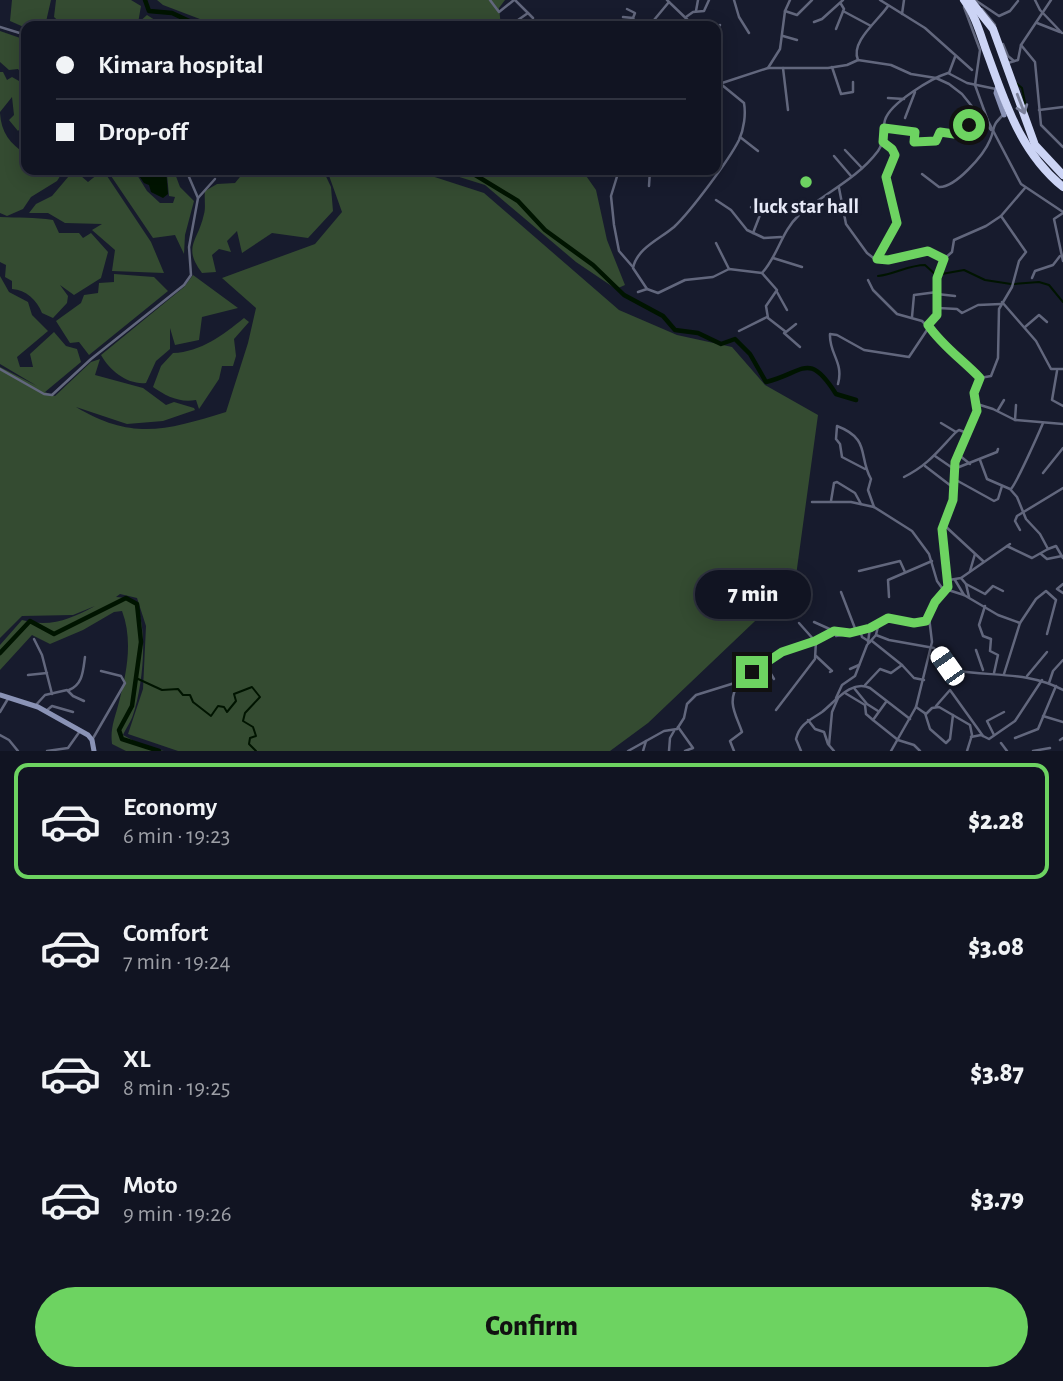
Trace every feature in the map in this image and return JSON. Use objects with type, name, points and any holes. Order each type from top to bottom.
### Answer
[{"type":"highway","points":[[961,0],[973,14],[1007,117],[1029,151],[1063,187]]},
{"type":"highway","points":[[973,0],[991,24],[1010,63],[1035,145],[1062,174]]},
{"type":"street","points":[[490,0],[499,12],[514,0],[533,18]]},
{"type":"street","points":[[696,11],[698,0]]},
{"type":"street","points":[[686,17],[696,11],[704,11],[709,0]]},
{"type":"street","points":[[734,0],[739,17],[749,33]]},
{"type":"street","points":[[768,68],[780,49],[785,11],[790,0]]},
{"type":"street","points":[[785,11],[797,15],[811,0]]},
{"type":"street","points":[[880,0],[925,28],[972,70]]},
{"type":"street","points":[[902,14],[904,0]]},
{"type":"street","points":[[961,0],[980,50],[975,85],[991,129],[1025,188],[1063,213],[1054,219],[1063,261]]},
{"type":"street","points":[[973,0],[999,16],[1010,11],[1018,1]]},
{"type":"street","points":[[1035,0],[1062,33]]},
{"type":"street","points":[[1010,63],[1019,58],[1021,45],[1051,0]]},
{"type":"street","points":[[653,21],[668,1],[690,21]]},
{"type":"street","points":[[814,22],[822,19],[842,2],[844,11],[836,29]]},
{"type":"street","points":[[858,60],[856,49],[872,27],[890,7],[902,6]]},
{"type":"street","points":[[628,9],[635,13],[634,21]]},
{"type":"street","points":[[844,11],[872,27]]},
{"type":"street","points":[[518,21],[528,13]]},
{"type":"street","points":[[623,18],[633,18]]},
{"type":"street","points":[[1036,23],[1062,33]]},
{"type":"street","points":[[0,27],[21,33]]},
{"type":"street","points":[[783,36],[797,40]]},
{"type":"street","points":[[1021,45],[1035,62],[1041,125],[1063,147]]},
{"type":"street","points":[[949,73],[955,57]]},
{"type":"street","points":[[722,85],[768,68],[832,67],[858,60],[891,65],[911,74],[936,78],[958,90],[991,129]]},
{"type":"street","points":[[832,67],[841,94],[853,92],[853,82]]},
{"type":"street","points":[[783,68],[788,110]]},
{"type":"street","points":[[762,273],[773,258],[781,237],[799,216],[862,168],[883,142],[889,112],[904,99],[936,78],[949,73],[975,85],[997,87]]},
{"type":"street","points":[[721,163],[740,137],[744,117],[744,103],[722,85]]},
{"type":"street","points":[[905,118],[915,92]]},
{"type":"street","points":[[888,98],[904,99]]},
{"type":"street","points":[[1039,110],[1063,107]]},
{"type":"street","points":[[884,128],[915,132],[914,142],[929,143],[936,141],[940,132],[961,135],[980,116]]},
{"type":"street","points":[[922,174],[939,187],[953,184],[988,143],[991,129],[1007,117]]},
{"type":"street","points":[[740,137],[758,151]]},
{"type":"street","points":[[877,259],[897,223],[886,177],[895,153],[883,142]]},
{"type":"street","points":[[845,150],[862,168]]},
{"type":"street","points":[[834,156],[852,176]]},
{"type":"street","points":[[189,175],[198,198]]},
{"type":"street","points":[[617,175],[611,190],[619,251],[647,289],[658,293],[685,280],[713,277],[729,269],[762,273],[774,284],[788,310]]},
{"type":"street","points":[[649,186],[650,175]]},
{"type":"street","points":[[632,266],[643,251],[684,215],[713,175]]},
{"type":"street","points":[[0,369],[44,394],[52,395],[91,359],[179,290],[191,275],[189,247],[198,198],[215,179]]},
{"type":"street","points":[[839,188],[849,228],[870,257],[888,260],[928,251],[944,259]]},
{"type":"street","points":[[838,384],[841,369],[830,342],[830,334],[837,335],[864,351],[907,358],[937,315],[938,272],[944,259],[952,252],[954,240],[1001,216],[1025,188]]},
{"type":"street","points":[[716,201],[731,210],[743,228],[764,238],[781,237]]},
{"type":"street","points":[[751,207],[760,215],[753,233]]},
{"type":"street","points":[[980,378],[990,376],[998,358],[998,313],[1012,287],[1019,261],[1026,251],[1001,216]]},
{"type":"street","points":[[716,243],[729,269]]},
{"type":"street","points":[[1032,278],[1035,271],[1053,265],[1060,257]]},
{"type":"street","points":[[773,258],[802,267]]},
{"type":"street","points":[[868,280],[873,290],[897,314],[912,317],[928,325],[939,340],[968,364],[980,378]]},
{"type":"street","points":[[638,292],[647,289]]},
{"type":"street","points":[[777,292],[766,306],[767,317],[800,348]]},
{"type":"street","points":[[912,317],[914,295],[937,293],[955,296]]},
{"type":"street","points":[[938,308],[957,309],[962,313],[978,305],[1002,303]]},
{"type":"street","points":[[1002,303],[1025,327],[1051,369],[1063,369]]},
{"type":"street","points":[[1025,327],[1039,315],[1047,322]]},
{"type":"street","points":[[739,331],[767,317]]},
{"type":"street","points":[[782,330],[789,331],[796,324]]},
{"type":"street","points":[[1057,371],[1052,400],[1063,406]]},
{"type":"street","points":[[891,751],[916,707],[931,649],[929,617],[935,602],[947,590],[949,580],[942,546],[944,525],[955,489],[954,469],[958,454],[977,411],[974,393],[980,378]]},
{"type":"street","points":[[998,411],[1003,400]]},
{"type":"street","points":[[976,404],[1015,420],[1063,424]]},
{"type":"street","points":[[1015,420],[1016,405]]},
{"type":"street","points":[[941,423],[956,432]]},
{"type":"street","points":[[1010,489],[1017,481],[1043,423]]},
{"type":"street","points":[[865,469],[842,457],[840,444],[836,439],[837,426],[847,431],[864,449],[865,469],[871,479],[868,490],[874,507]]},
{"type":"street","points":[[904,477],[925,466],[956,432],[959,430],[967,433]]},
{"type":"street","points":[[1043,473],[1063,448]]},
{"type":"street","points":[[954,469],[998,452],[998,449]]},
{"type":"street","points":[[958,454],[970,464]]},
{"type":"street","points":[[934,456],[954,469]]},
{"type":"street","points":[[980,460],[987,480],[1010,489],[1017,497],[1024,514],[1048,549]]},
{"type":"street","points":[[925,466],[955,489]]},
{"type":"street","points":[[954,478],[994,501],[998,499],[1002,486]]},
{"type":"street","points":[[831,501],[834,483],[837,482],[858,495],[861,504]]},
{"type":"street","points":[[1020,530],[1016,519],[1063,488]]},
{"type":"street","points":[[812,502],[831,501],[874,507],[908,528],[932,561],[937,581],[947,590],[969,597],[998,615],[1020,623]]},
{"type":"street","points":[[944,525],[983,561]]},
{"type":"street","points":[[949,580],[961,578],[1008,545],[1032,558],[1056,546],[1062,557],[1045,559],[1041,554]]},
{"type":"street","points":[[970,571],[975,553]]},
{"type":"street","points":[[859,570],[900,561],[905,572]]},
{"type":"street","points":[[889,597],[888,580],[932,561]]},
{"type":"street","points":[[961,578],[966,584],[985,594],[993,586],[1003,591]]},
{"type":"street","points":[[955,580],[964,595]]},
{"type":"street","points":[[966,584],[969,597]]},
{"type":"street","points":[[1063,584],[1057,589],[1063,593]]},
{"type":"street","points":[[1004,674],[1020,623],[1036,599],[1046,591],[1056,600],[1048,634]]},
{"type":"street","points":[[841,592],[862,637],[902,665],[914,678],[924,680]]},
{"type":"street","points":[[985,606],[979,625],[983,636],[991,639],[990,651],[998,655],[994,673]]},
{"type":"street","points":[[836,636],[870,628],[888,618],[921,622],[929,617]]},
{"type":"street","points":[[814,622],[834,631],[850,633]]},
{"type":"street","points":[[829,745],[832,712],[842,685],[854,678],[870,641],[876,635],[879,622]]},
{"type":"street","points":[[776,710],[793,692],[816,656],[816,641],[799,623]]},
{"type":"street","points":[[870,628],[870,641]]},
{"type":"street","points":[[734,751],[730,741],[742,732],[733,711],[732,693],[741,681],[782,652],[816,641],[834,631]]},
{"type":"street","points":[[876,635],[934,648],[953,670],[1026,677],[1049,682],[1063,690]]},
{"type":"street","points":[[34,639],[52,694]]},
{"type":"street","points":[[976,650],[984,672]]},
{"type":"street","points":[[1026,677],[1047,652]]},
{"type":"street","points":[[816,656],[828,665],[832,671],[830,672]]},
{"type":"street","points":[[35,706],[45,695],[76,686],[81,679],[85,657]]},
{"type":"street","points":[[1049,682],[1053,671],[1063,660]]},
{"type":"street","points":[[764,663],[774,679]]},
{"type":"street","points":[[850,669],[859,665]]},
{"type":"street","points":[[801,751],[797,735],[808,720],[844,693],[865,685],[880,669],[891,673],[902,665]]},
{"type":"street","points":[[0,695],[46,711],[80,731],[93,747],[125,683],[121,676],[101,671]]},
{"type":"street","points":[[28,675],[47,673]]},
{"type":"street","points":[[925,713],[936,706],[950,690],[983,736],[989,739],[1014,721],[1042,680]]},
{"type":"street","points":[[669,751],[670,738],[687,704],[696,695],[741,681]]},
{"type":"street","points":[[865,685],[910,719]]},
{"type":"street","points":[[1015,738],[1037,731],[1056,686]]},
{"type":"street","points":[[854,688],[870,707],[878,711]]},
{"type":"street","points":[[69,690],[73,696],[85,701]]},
{"type":"street","points":[[844,693],[861,701],[866,713],[898,740],[914,745],[920,751]]},
{"type":"street","points":[[0,712],[9,698]]},
{"type":"street","points":[[873,720],[887,702]]},
{"type":"street","points":[[46,711],[52,706],[73,712]]},
{"type":"street","points":[[936,706],[971,726],[967,751]]},
{"type":"street","points":[[916,707],[925,713],[930,729],[946,743],[949,741],[953,715]]},
{"type":"street","points":[[994,735],[988,721],[1003,712]]},
{"type":"street","points":[[1042,716],[1063,722]]},
{"type":"street","points":[[808,720],[815,729],[824,732],[834,751]]},
{"type":"street","points":[[628,751],[664,731],[676,729]]},
{"type":"street","points":[[676,729],[693,748],[685,751]]},
{"type":"street","points":[[47,751],[68,748],[80,731]]},
{"type":"street","points":[[0,734],[18,751]]},
{"type":"street","points":[[971,737],[983,736]]},
{"type":"street","points":[[643,751],[647,740]]},
{"type":"street","points":[[1001,743],[1007,751]]},
{"type":"street","points":[[1033,751],[1049,748]]},
{"type":"green space","points":[[12,0],[51,0],[46,21],[21,21],[21,26],[10,21]]},
{"type":"green space","points":[[56,0],[131,0],[141,6],[138,21],[58,21],[54,17]]},
{"type":"green space","points":[[157,0],[505,0],[499,8],[500,21],[205,21],[163,5]]},
{"type":"green space","points":[[147,15],[156,21],[140,21]]},
{"type":"green space","points":[[0,31],[21,38],[21,73],[18,69],[9,70],[0,62]]},
{"type":"green space","points":[[0,72],[3,72],[7,80],[12,77],[21,82],[21,127],[18,131],[9,120],[14,115],[12,97],[0,112]]},
{"type":"green space","points":[[0,113],[7,137],[21,150],[21,175],[61,175],[57,181],[31,197],[23,209],[7,216],[0,213]]},
{"type":"green space","points":[[70,175],[80,175],[88,182],[97,175],[106,175],[151,242],[164,273],[112,271],[115,250],[92,230],[102,224],[65,223],[48,213],[29,213],[36,204],[52,196]]},
{"type":"green space","points":[[110,175],[137,175],[147,191],[160,203],[173,203],[175,197],[169,196],[167,175],[176,175],[180,187],[194,201],[185,235],[184,254],[175,235],[153,238]]},
{"type":"green space","points":[[242,175],[325,175],[331,187],[333,211],[308,238],[272,233],[242,253],[237,231],[227,241],[231,252],[219,249],[212,255],[216,272],[202,273],[192,250],[204,214],[205,191],[217,184],[235,183]]},
{"type":"green space","points":[[329,175],[428,175],[484,193],[619,310],[677,335],[732,347],[765,385],[818,415],[795,583],[648,723],[610,751],[178,751],[128,734],[143,689],[146,626],[137,598],[120,594],[116,597],[129,600],[138,610],[143,634],[141,677],[136,704],[123,735],[145,747],[164,751],[126,751],[112,744],[112,728],[128,656],[122,611],[114,612],[83,630],[50,644],[32,635],[0,670],[0,645],[22,620],[51,623],[77,615],[95,606],[73,615],[22,616],[0,638],[0,367],[37,386],[0,364],[0,276],[9,292],[28,302],[32,315],[48,331],[17,357],[20,367],[33,367],[30,354],[54,332],[66,346],[77,349],[81,362],[45,392],[55,396],[91,362],[100,359],[95,375],[143,388],[166,405],[174,402],[195,410],[163,421],[127,424],[76,407],[115,425],[133,428],[150,429],[186,424],[226,412],[248,343],[256,308],[222,278],[315,244],[342,212]]},
{"type":"green space","points":[[453,175],[586,175],[596,190],[607,240],[625,285],[616,289],[576,262],[485,185]]},
{"type":"green space","points":[[0,217],[53,220],[59,233],[79,233],[83,238],[91,233],[108,252],[101,278],[74,295],[60,285],[68,296],[67,303],[53,318],[42,313],[34,300],[22,291],[12,289],[12,281],[5,277],[6,265],[0,262]]},
{"type":"green space","points":[[114,274],[154,277],[168,291],[89,355],[79,342],[70,343],[56,321],[81,303],[84,295],[98,293],[99,283],[114,282]]},
{"type":"green space","points":[[193,275],[238,308],[202,317],[199,340],[175,345],[170,328],[170,349],[156,361],[146,383],[133,382],[114,371],[101,355],[184,287]]},
{"type":"green space","points":[[244,318],[249,322],[234,339],[236,356],[233,366],[222,366],[219,379],[199,409],[196,400],[173,398],[153,387],[161,366],[173,353],[202,346]]},
{"type":"shaded area","points":[[138,175],[166,175],[168,194],[163,198],[151,192],[149,185]]},
{"type":"waterway","points":[[145,0],[149,11],[172,13],[189,21]]},
{"type":"waterway","points":[[1016,83],[1022,88],[1027,112]]},
{"type":"waterway","points":[[475,175],[518,201],[545,230],[593,265],[624,295],[663,316],[675,330],[698,333],[721,344],[735,339],[750,354],[766,382],[797,370],[812,368],[827,380],[836,394],[856,400]]},
{"type":"waterway","points":[[878,276],[925,265],[936,275],[964,270],[985,280],[1011,284]]},
{"type":"waterway","points":[[1014,284],[1039,282],[1049,285],[1063,302]]},
{"type":"waterway","points":[[0,653],[30,621],[54,634],[126,598],[137,604],[141,642],[132,706],[119,730],[122,739],[159,751]]},
{"type":"waterway","points":[[136,678],[162,690],[178,689],[183,695],[190,695],[193,702],[211,716],[218,706],[224,707],[227,712],[236,701],[234,694],[252,687],[260,697],[245,713],[243,721],[253,727],[256,736],[250,738],[249,744],[256,751]]},
{"type":"place","name":"luck star hall","points":[[806,182]]},
{"type":"route","points":[[752,672],[782,652],[815,641],[834,631],[850,633],[870,628],[888,618],[914,623],[926,621],[935,602],[948,587],[942,529],[953,500],[955,462],[977,411],[974,393],[980,378],[968,364],[939,340],[928,325],[937,315],[937,278],[944,259],[928,251],[888,260],[877,259],[897,223],[886,177],[895,155],[883,142],[884,128],[915,132],[914,142],[925,144],[936,141],[940,132],[961,135],[969,125]]}]
